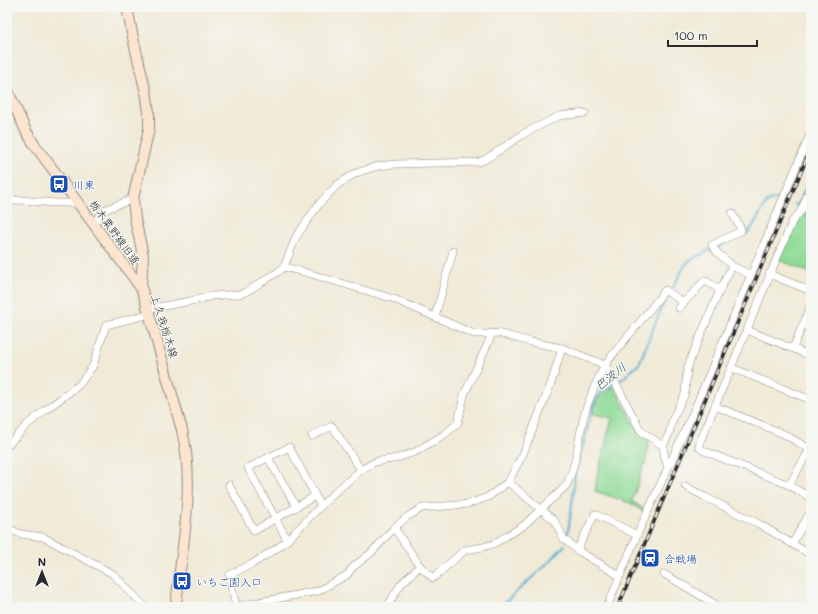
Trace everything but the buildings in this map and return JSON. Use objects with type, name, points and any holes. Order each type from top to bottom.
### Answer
[{"type":"main road","name":"上久我栃木線","points":[[127,7],[147,97],[149,113],[149,129],[133,199],[135,219],[143,255],[141,288],[187,448],[188,497],[176,607]]},
{"type":"main road","name":"栃木粟野線旧道","points":[[7,89],[26,131],[34,144],[141,288]]},
{"type":"street","points":[[7,446],[38,415],[79,385],[93,366],[106,325],[212,296],[240,294],[246,292],[284,268],[296,237],[319,204],[337,185],[356,173],[378,166],[396,164],[479,162],[486,159],[524,133],[559,116],[585,113]]},
{"type":"street","points":[[607,607],[751,275],[811,132]]},
{"type":"street","points":[[811,186],[800,211],[792,222],[769,274],[732,368],[700,442],[700,448],[789,484],[811,498]]},
{"type":"street","points":[[94,223],[104,210],[133,199]]},
{"type":"street","points":[[7,200],[78,203]]},
{"type":"street","points":[[732,213],[741,229],[740,231],[712,245],[718,254],[732,266],[751,275]]},
{"type":"street","points":[[435,317],[453,251]]},
{"type":"street","points":[[668,467],[663,446],[670,434],[673,418],[685,394],[687,370],[720,290],[732,266]]},
{"type":"street","points":[[284,268],[304,272],[394,299],[474,334],[498,333],[531,342],[562,348],[605,365],[641,431],[663,446]]},
{"type":"street","points":[[769,274],[811,291]]},
{"type":"street","points":[[394,528],[420,566],[433,578],[463,551],[493,544],[523,526],[566,486],[570,477],[581,424],[587,405],[605,365],[665,290],[681,305],[704,281],[720,290]]},
{"type":"street","points":[[793,348],[810,310]]},
{"type":"street","points":[[747,330],[811,356]]},
{"type":"street","points":[[491,333],[490,339],[464,395],[458,424],[445,434],[415,452],[396,458],[375,462],[361,470],[321,506],[282,545],[270,554],[229,575],[233,606],[318,591],[347,575],[353,567],[371,553],[394,528],[407,517],[422,508],[468,504],[488,497],[508,482],[523,454],[552,381],[562,348]]},
{"type":"street","points":[[732,368],[811,400]]},
{"type":"street","points":[[715,406],[784,434],[810,450],[789,484]]},
{"type":"street","points":[[312,436],[332,426],[361,470]]},
{"type":"street","points":[[288,540],[248,468],[289,447],[321,506]]},
{"type":"street","points":[[268,458],[296,506]]},
{"type":"street","points":[[508,482],[554,520],[564,539],[577,550],[620,576]]},
{"type":"street","points":[[229,485],[254,531],[315,496]]},
{"type":"street","points":[[684,486],[759,524],[811,555]]},
{"type":"street","points":[[792,544],[811,512]]},
{"type":"street","points":[[577,550],[595,514],[637,535]]},
{"type":"street","points":[[7,528],[21,534],[43,537],[113,574],[145,607]]},
{"type":"street","points":[[385,607],[388,605],[401,584],[420,566]]},
{"type":"street","points":[[664,574],[720,607]]},
{"type":"green space","points":[[802,213],[811,216],[811,273],[779,260],[794,224]]},
{"type":"green space","points":[[614,387],[641,436],[649,440],[646,460],[632,501],[644,509],[644,512],[630,503],[595,491],[597,476],[612,418],[593,414],[599,397]]},
{"type":"waterway","name":"巴波川","points":[[795,204],[799,204],[811,175]]},
{"type":"waterway","name":"巴波川","points":[[716,248],[749,232],[767,202],[779,199]]},
{"type":"waterway","name":"巴波川","points":[[671,291],[685,265],[690,260],[710,250]]},
{"type":"waterway","name":"巴波川","points":[[567,538],[575,474],[595,400],[601,392],[621,380],[639,364],[661,309],[669,295]]},
{"type":"waterway","name":"巴波川","points":[[500,607],[549,562],[565,545]]},
{"type":"railway","points":[[618,607],[811,148]]},
{"type":"place","name":"川東","points":[[59,184]]},
{"type":"place","name":"合戦場","points":[[650,558]]},
{"type":"place","name":"いちご園入口","points":[[182,581]]}]
